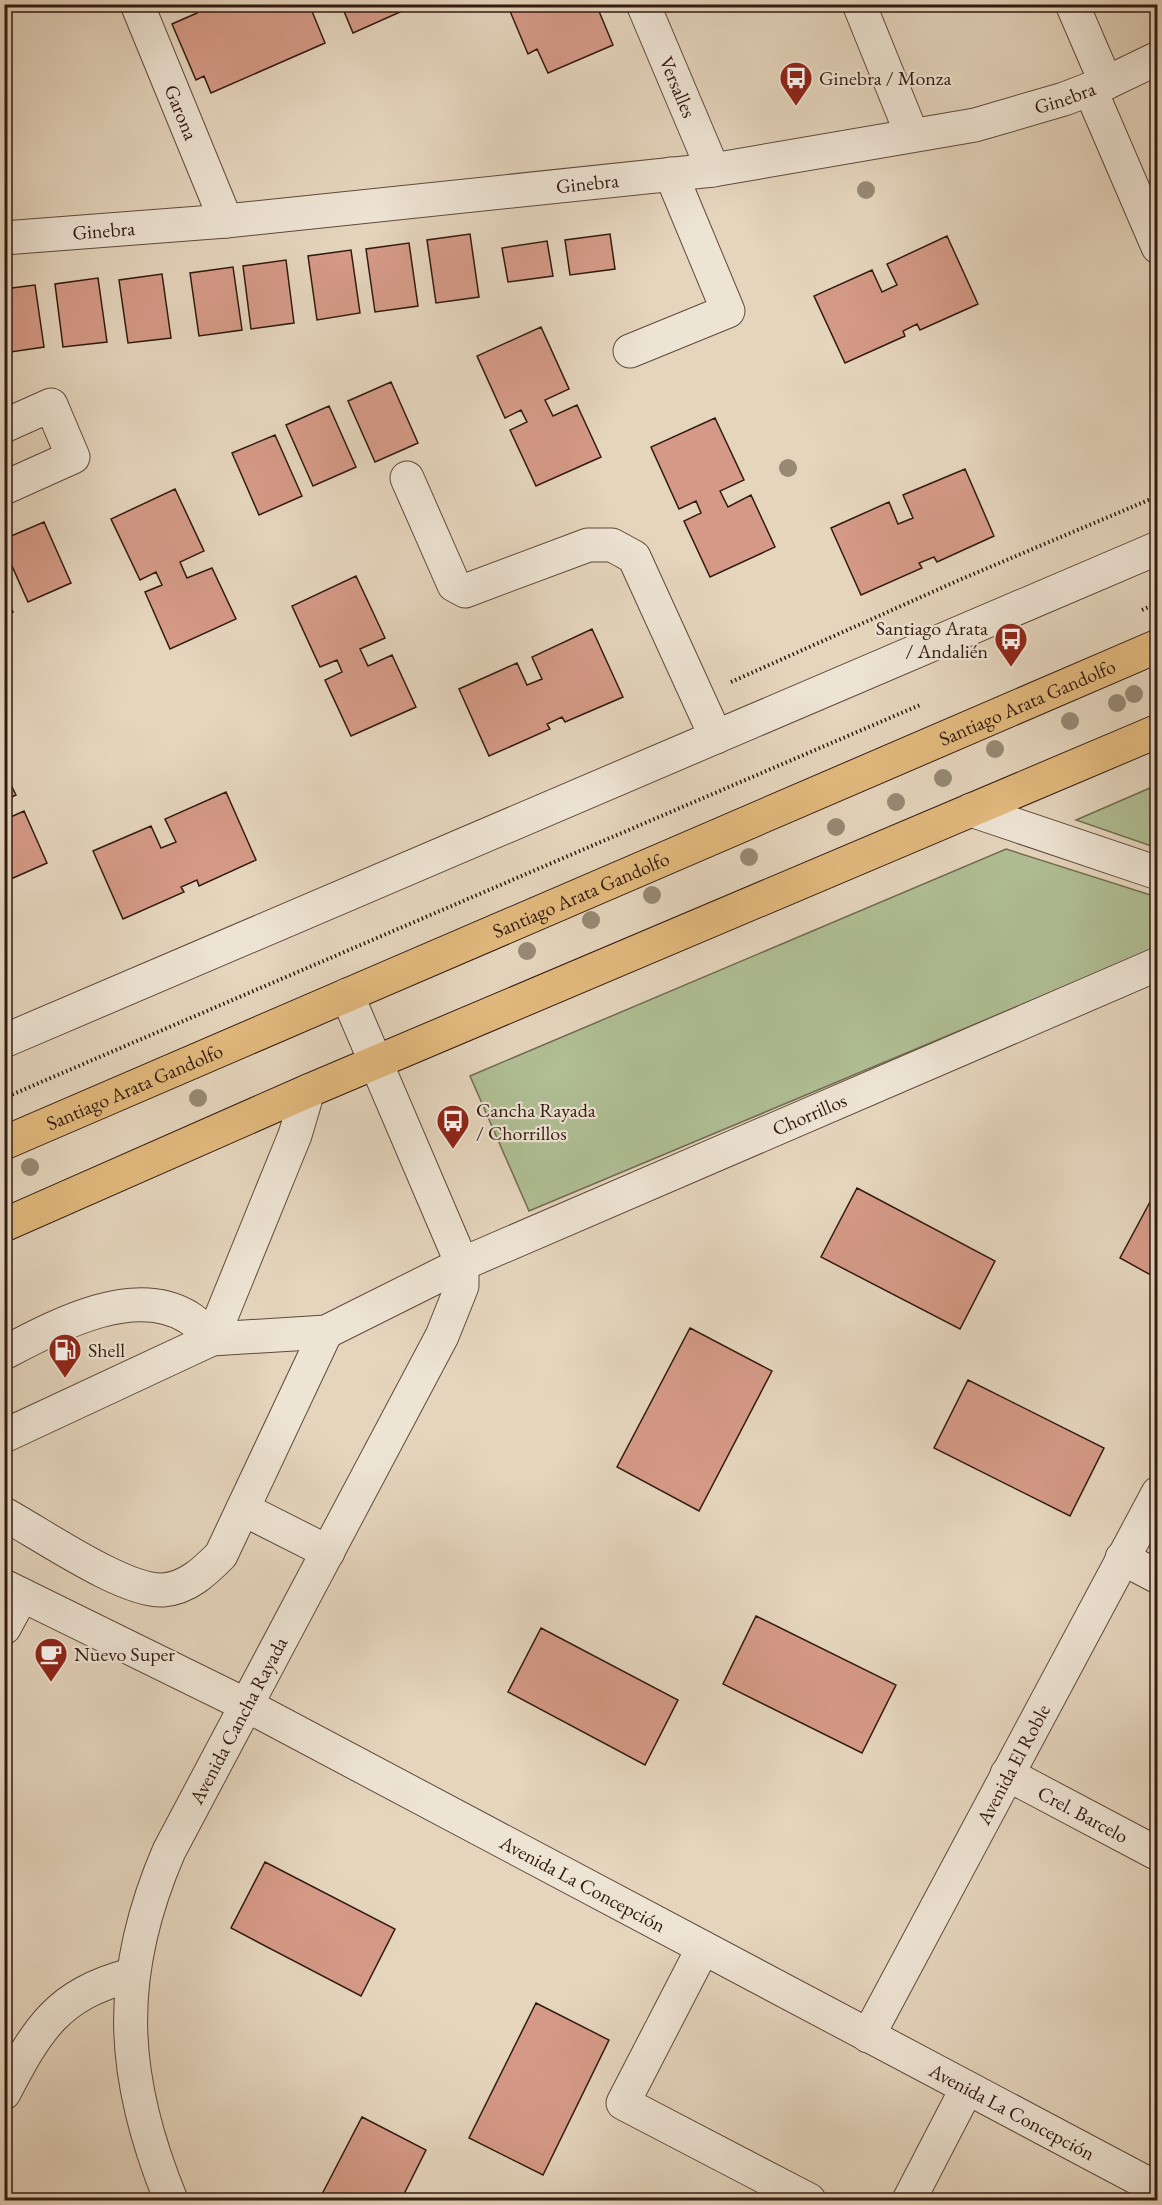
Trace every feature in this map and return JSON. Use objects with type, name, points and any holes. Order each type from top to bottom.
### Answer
[{"type":"main road","name":"Santiago Arata Gandolfo","points":[[4,1143],[1158,646]]},
{"type":"main road","points":[[4,1225],[308,1091],[1158,731]]},
{"type":"street","name":"Garona","points":[[137,4],[226,221]]},
{"type":"street","name":"Versalles","points":[[643,4],[713,170]]},
{"type":"street","points":[[859,4],[912,135]]},
{"type":"street","points":[[1072,4],[1098,86],[1158,247]]},
{"type":"street","name":"Ginebra","points":[[4,238],[226,221],[713,170],[1008,116],[1098,86],[1158,58]]},
{"type":"street","points":[[630,351],[728,311],[671,174]]},
{"type":"street","points":[[4,426],[51,405],[73,457],[4,488]]},
{"type":"street","points":[[407,478],[454,585],[461,591],[588,545],[612,545],[634,557],[716,737]]},
{"type":"street","points":[[4,1041],[1158,548]]},
{"type":"street","points":[[971,810],[1158,873]]},
{"type":"street","name":"Chorrillos","points":[[326,1332],[462,1264],[1158,964]]},
{"type":"street","points":[[347,995],[378,1062],[462,1264]]},
{"type":"street","points":[[212,1339],[295,1135],[308,1091]]},
{"type":"street","name":"Avenida Cancha Rayada","points":[[171,2200],[148,2138],[137,2090],[130,2023],[131,1975],[144,1913],[168,1851],[248,1706],[442,1336],[462,1286],[462,1264]]},
{"type":"street","points":[[4,1353],[51,1328],[123,1305],[159,1306],[189,1317],[212,1339]]},
{"type":"street","points":[[4,1436],[212,1339],[326,1332],[221,1555],[195,1580],[163,1590],[126,1582],[4,1514]]},
{"type":"street","name":"Avenida El Roble","points":[[868,2036],[1158,1493]]},
{"type":"street","points":[[243,1509],[328,1552]]},
{"type":"street","points":[[1122,1558],[1158,1577]]},
{"type":"street","points":[[4,1629],[14,1590]]},
{"type":"street","name":"Avenida La Concepción","points":[[14,1590],[248,1706],[1158,2189]]},
{"type":"street","name":"Crel. Barcelo","points":[[1007,1774],[1158,1854]]},
{"type":"street","points":[[703,1948],[623,2103],[809,2200]]},
{"type":"street","points":[[4,2093],[29,2045],[46,2023],[86,1991],[131,1975]]},
{"type":"street","points":[[909,2200],[967,2088]]},
{"type":"path","points":[[698,697],[957,581],[1158,496]]},
{"type":"path","points":[[1136,613],[1158,603]]},
{"type":"path","points":[[4,1098],[926,702]]},
{"type":"green space","points":[[1157,785],[1157,848],[1076,820]]},
{"type":"green space","points":[[1006,849],[1157,897],[1157,948],[529,1211],[470,1076]]},
{"type":"building","points":[[193,4],[309,4],[325,43],[211,93],[204,76],[196,80],[172,24],[197,13]]},
{"type":"building","points":[[341,4],[418,4],[353,33]]},
{"type":"building","points":[[507,4],[596,4],[613,45],[548,73],[537,49],[528,54]]},
{"type":"building","points":[[470,234],[479,297],[436,303],[427,240]]},
{"type":"building","points":[[610,234],[615,269],[570,275],[565,240]]},
{"type":"building","points":[[947,236],[978,304],[920,330],[917,324],[903,331],[905,336],[845,363],[814,296],[872,270],[882,292],[897,285],[887,264]]},
{"type":"building","points":[[547,241],[553,276],[508,282],[502,248]]},
{"type":"building","points":[[409,243],[418,306],[375,312],[366,249]]},
{"type":"building","points":[[351,250],[360,313],[317,320],[308,256]]},
{"type":"building","points":[[286,260],[294,323],[251,329],[243,266]]},
{"type":"building","points":[[233,267],[242,330],[199,336],[190,273]]},
{"type":"building","points":[[162,274],[171,338],[128,343],[119,280]]},
{"type":"building","points":[[98,278],[107,342],[63,347],[55,284]]},
{"type":"building","points":[[35,285],[44,347],[4,353],[4,289]]},
{"type":"building","points":[[541,327],[569,389],[545,400],[553,416],[577,405],[601,457],[536,486],[510,430],[527,422],[521,410],[505,418],[477,356]]},
{"type":"building","points":[[391,382],[418,443],[375,462],[348,401]]},
{"type":"building","points":[[329,406],[356,467],[313,486],[286,425]]},
{"type":"building","points":[[715,418],[744,480],[720,491],[728,507],[751,495],[775,547],[710,577],[684,521],[701,513],[696,501],[679,509],[651,447]]},
{"type":"building","points":[[275,435],[302,496],[259,515],[232,453]]},
{"type":"building","points":[[965,469],[994,536],[937,562],[934,557],[919,563],[922,568],[861,595],[831,528],[889,502],[898,524],[913,518],[903,495]]},
{"type":"building","points":[[175,489],[204,551],[180,562],[187,578],[212,568],[236,619],[170,649],[145,592],[162,585],[156,572],[140,580],[111,519]]},
{"type":"building","points":[[44,522],[71,583],[28,602],[4,548],[4,539]]},
{"type":"building","points":[[356,576],[385,638],[360,649],[368,666],[392,655],[416,707],[351,736],[325,680],[342,672],[337,660],[320,667],[292,606]]},
{"type":"building","points":[[4,592],[13,612],[4,616]]},
{"type":"building","points":[[592,629],[623,697],[565,722],[562,717],[547,724],[550,729],[489,756],[459,689],[517,663],[527,685],[542,679],[532,657]]},
{"type":"building","points":[[4,771],[16,795],[4,800]]},
{"type":"building","points":[[226,792],[256,860],[199,886],[197,880],[181,887],[184,892],[123,919],[93,851],[151,826],[161,848],[176,842],[165,819]]},
{"type":"building","points":[[24,811],[47,863],[4,882],[4,820]]},
{"type":"building","points":[[1158,1187],[1158,1279],[1120,1258]]},
{"type":"building","points":[[857,1188],[995,1261],[960,1329],[821,1257]]},
{"type":"building","points":[[690,1328],[772,1371],[699,1511],[617,1467]]},
{"type":"building","points":[[968,1380],[1104,1448],[1070,1516],[934,1448]]},
{"type":"building","points":[[756,1616],[896,1685],[862,1753],[723,1684]]},
{"type":"building","points":[[541,1628],[678,1700],[645,1765],[508,1692]]},
{"type":"building","points":[[265,1862],[395,1929],[361,1996],[231,1928]]},
{"type":"building","points":[[536,2003],[609,2040],[543,2175],[469,2138]]},
{"type":"building","points":[[362,2117],[426,2150],[401,2200],[319,2200]]},
{"type":"place","name":"Ginebra / Monza","points":[[796,107]]},
{"type":"place","name":"Santiago Arata / Andalién","points":[[1011,668]]},
{"type":"place","name":"Cancha Rayada / Chorrillos","points":[[453,1150]]},
{"type":"place","name":"Shell","points":[[65,1379]]},
{"type":"place","name":"Nuevo Super","points":[[51,1683]]}]
